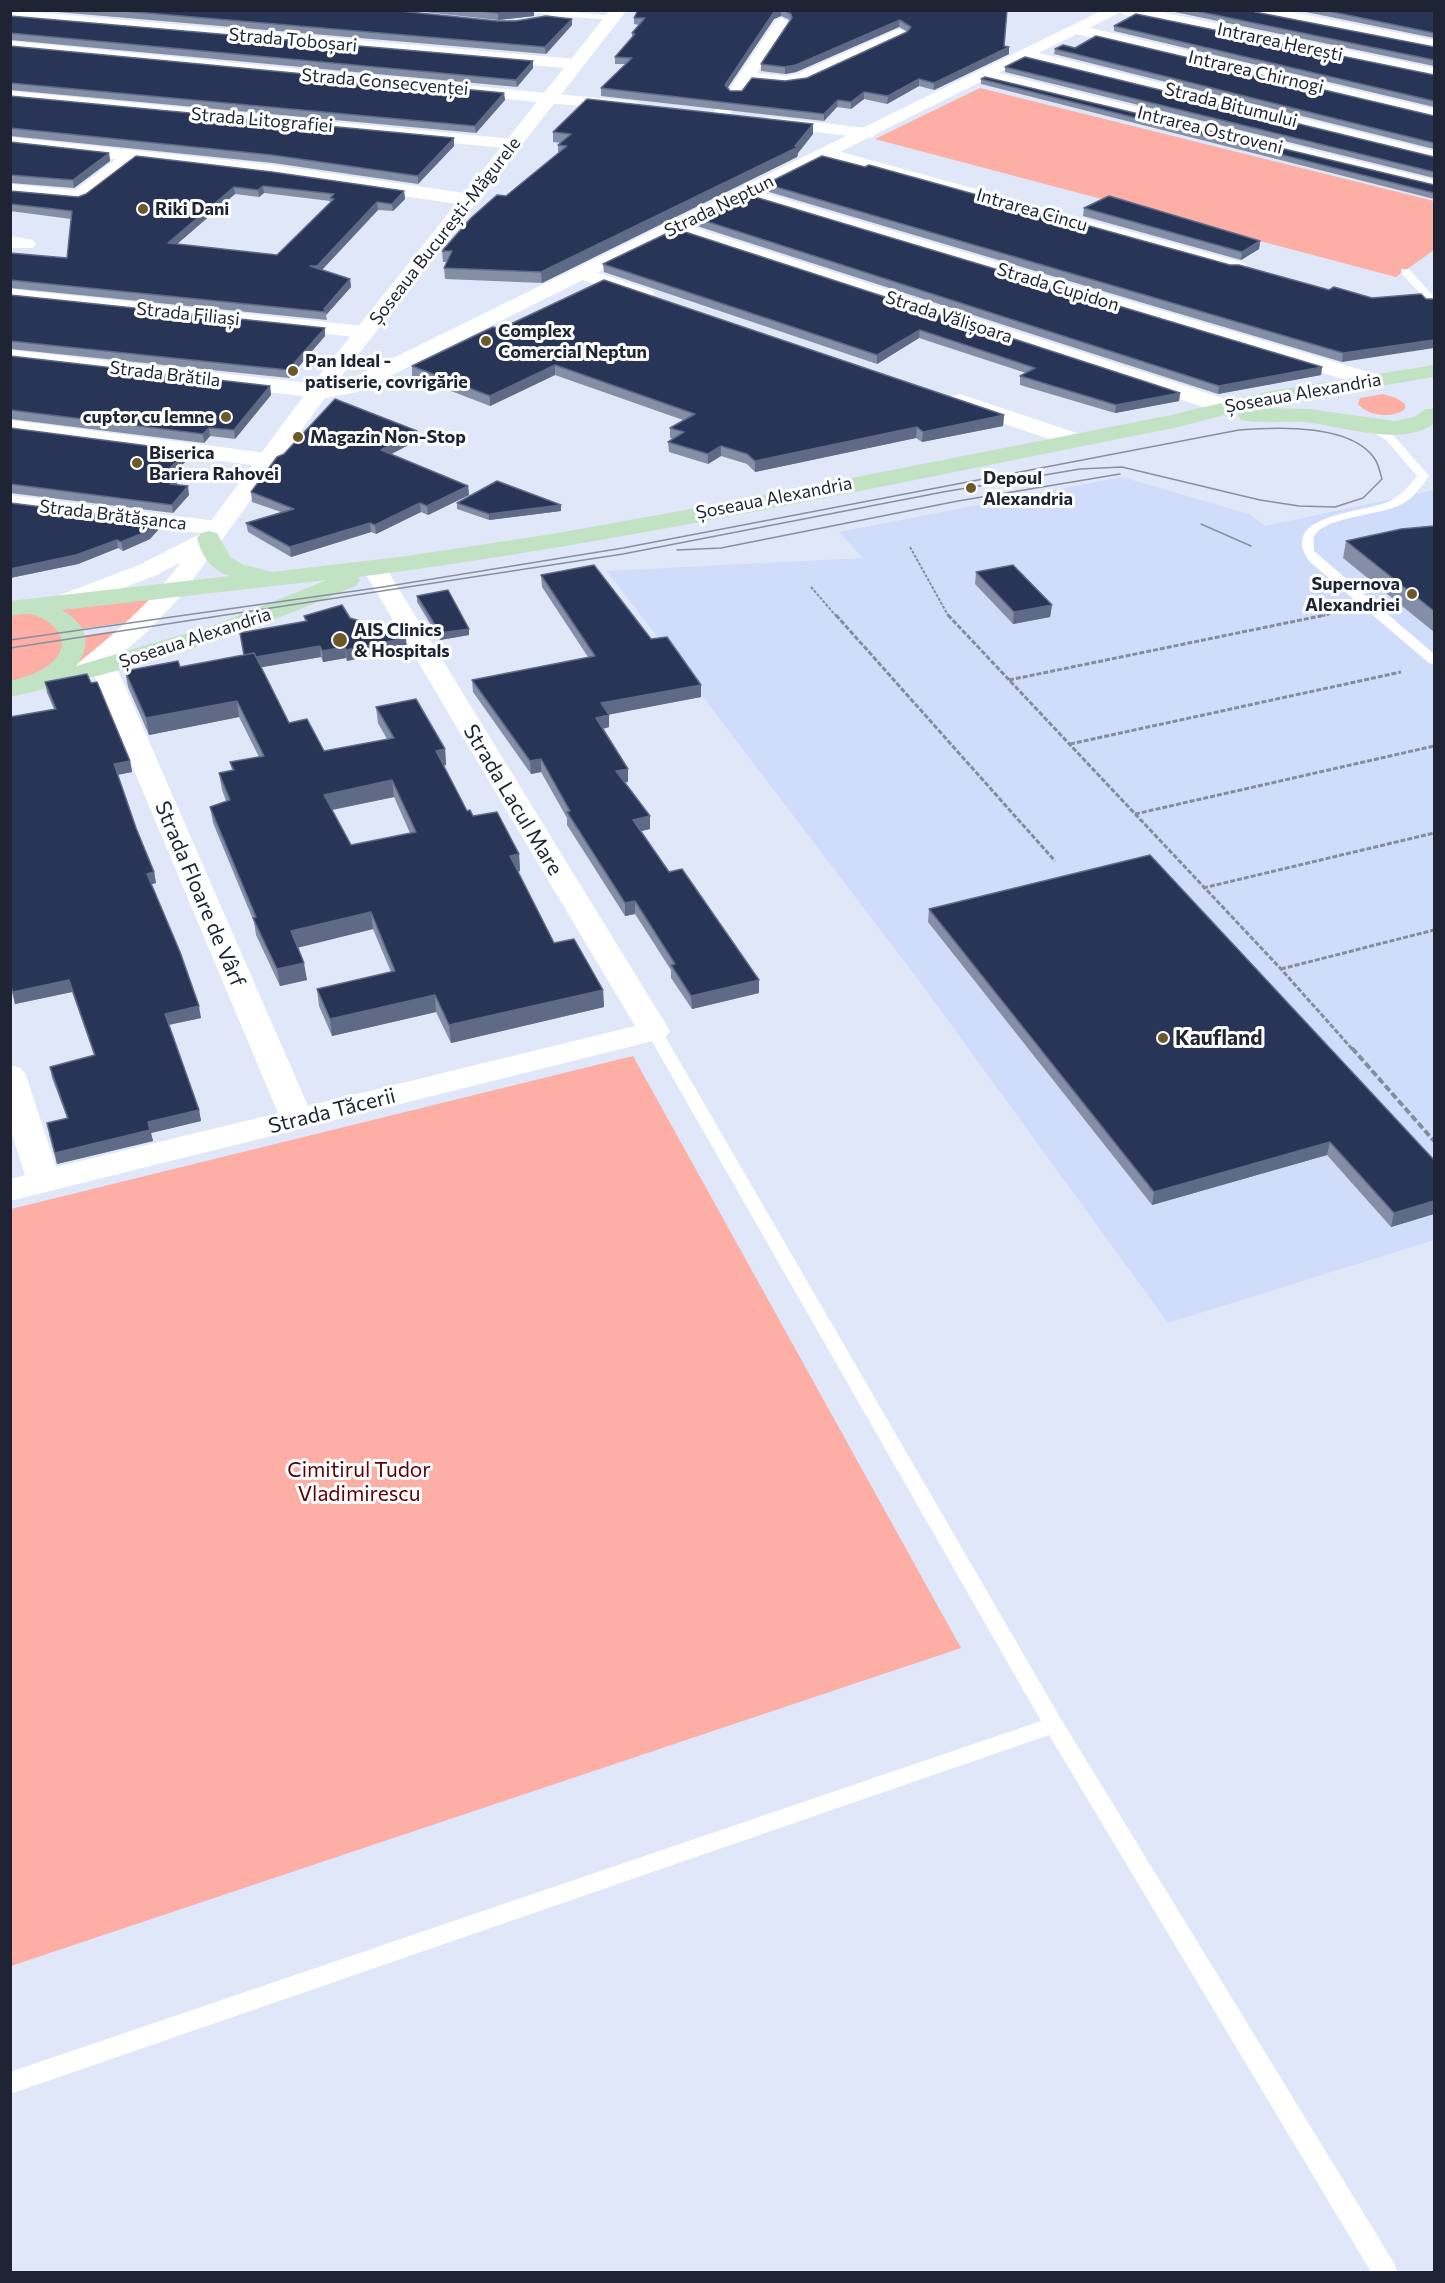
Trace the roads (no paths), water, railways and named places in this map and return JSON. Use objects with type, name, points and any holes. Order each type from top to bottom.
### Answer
[{"type":"main road","name":"Șoseaua Alexandria","points":[[20,607],[374,568],[468,554],[667,519],[1174,421],[1224,406],[1434,371]]},
{"type":"main road","points":[[1373,380],[1401,387],[1423,396],[1433,408],[1433,418]]},
{"type":"main road","points":[[1346,384],[1339,394],[1338,406],[1344,415],[1361,423]]},
{"type":"main road","name":"Șoseaua Alexandria","points":[[1174,421],[1306,415],[1394,427],[1433,418]]},
{"type":"main road","points":[[212,533],[211,550],[221,564],[279,579]]},
{"type":"main road","name":"Șoseaua Alexandria","points":[[21,687],[176,647],[251,622],[374,568]]},
{"type":"main road","points":[[20,607],[54,613],[71,630],[75,645],[73,653],[62,667],[21,687]]},
{"type":"street","name":"Strada Neptun","points":[[319,391],[341,390],[350,387],[1117,10]]},
{"type":"street","name":"Intrarea Herești","points":[[1125,10],[1434,73]]},
{"type":"street","points":[[1255,10],[1434,45]]},
{"type":"street","name":"Șoseaua București-Măgurele","points":[[93,670],[172,591],[191,567],[212,533],[319,391],[616,14]]},
{"type":"street","name":"Strada Toboșari","points":[[10,15],[576,64]]},
{"type":"street","points":[[720,116],[782,23]]},
{"type":"street","name":"Intrarea Chirnogi","points":[[1078,30],[1434,114]]},
{"type":"street","points":[[746,77],[785,81],[801,79],[900,34]]},
{"type":"street","name":"Strada Consecvenței","points":[[10,46],[550,97],[651,109]]},
{"type":"street","name":"Strada Bitumului","points":[[1027,55],[1434,156]]},
{"type":"street","name":"Intrarea Ostroveni","points":[[986,75],[1434,185]]},
{"type":"street","name":"Strada Litografiei","points":[[10,96],[514,144]]},
{"type":"street","points":[[697,114],[867,133]]},
{"type":"street","points":[[10,142],[273,171],[471,200]]},
{"type":"street","name":"Intrarea Cincu","points":[[827,153],[1237,267]]},
{"type":"street","points":[[10,190],[79,196],[132,156]]},
{"type":"street","name":"Strada Cupidon","points":[[744,193],[1373,380]]},
{"type":"street","name":"Strada Vălișoara","points":[[674,228],[1224,406]]},
{"type":"street","points":[[581,273],[663,301]]},
{"type":"street","name":"Strada Filiași","points":[[10,295],[365,332]]},
{"type":"street","name":"Strada Brătila","points":[[10,356],[319,391]]},
{"type":"street","points":[[940,394],[1075,440]]},
{"type":"street","points":[[10,427],[267,460]]},
{"type":"street","name":"Strada Brătășanca","points":[[10,502],[212,533]]},
{"type":"street","name":"Șoseaua București-Măgurele","points":[[64,602],[147,570],[212,533]]},
{"type":"street","name":"Strada Lacul Mare","points":[[374,568],[654,1031]]},
{"type":"street","name":"Strada Floare de Vârf","points":[[93,670],[297,1119]]},
{"type":"street","name":"Strada Tăcerii","points":[[10,1190],[654,1031]]},
{"type":"street","points":[[10,1075],[44,1182]]},
{"type":"lane","points":[[520,10],[569,15],[616,14]]},
{"type":"lane","points":[[528,22],[569,15]]},
{"type":"lane","points":[[1405,271],[1434,302]]},
{"type":"lane","points":[[1361,423],[1390,438],[1423,476],[1418,487],[1400,502],[1380,510],[1318,525],[1308,537],[1308,551],[1314,559],[1434,660]]},
{"type":"lane","points":[[654,1031],[1054,1725],[1385,2272]]},
{"type":"lane","points":[[10,2083],[1054,1725]]},
{"type":"tram line","points":[[10,640],[383,587],[623,548],[1239,430],[1293,428],[1333,434],[1351,440],[1365,449],[1376,461],[1382,479],[1363,498],[1335,507],[1299,506],[1260,500],[1122,467],[1080,469],[943,492],[623,554],[10,648]]},
{"type":"tram line","points":[[677,550],[721,548],[958,501],[1120,474]]},
{"type":"tram line","points":[[1201,524],[1251,546]]},
{"type":"place","name":"Riki Dani","points":[[143,209]]},
{"type":"place","name":"Complex Comercial Neptun","points":[[486,341]]},
{"type":"place","name":"Pan Ideal - patiserie, covrigărie","points":[[293,371]]},
{"type":"place","name":"cuptor cu lemne","points":[[226,417]]},
{"type":"place","name":"Magazin Non-Stop","points":[[298,437]]},
{"type":"place","name":"Biserica Bariera Rahovei","points":[[137,463]]},
{"type":"place","name":"Depoul Alexandria","points":[[971,488]]},
{"type":"place","name":"Supernova Alexandriei","points":[[1412,594]]},
{"type":"place","name":"AIS Clinics & Hospitals","points":[[340,640]]},
{"type":"place","name":"Kaufland","points":[[1163,1038]]},
{"type":"park label","name":"Cimitirul Tudor Vladimirescu","points":[[359,1482]]}]
